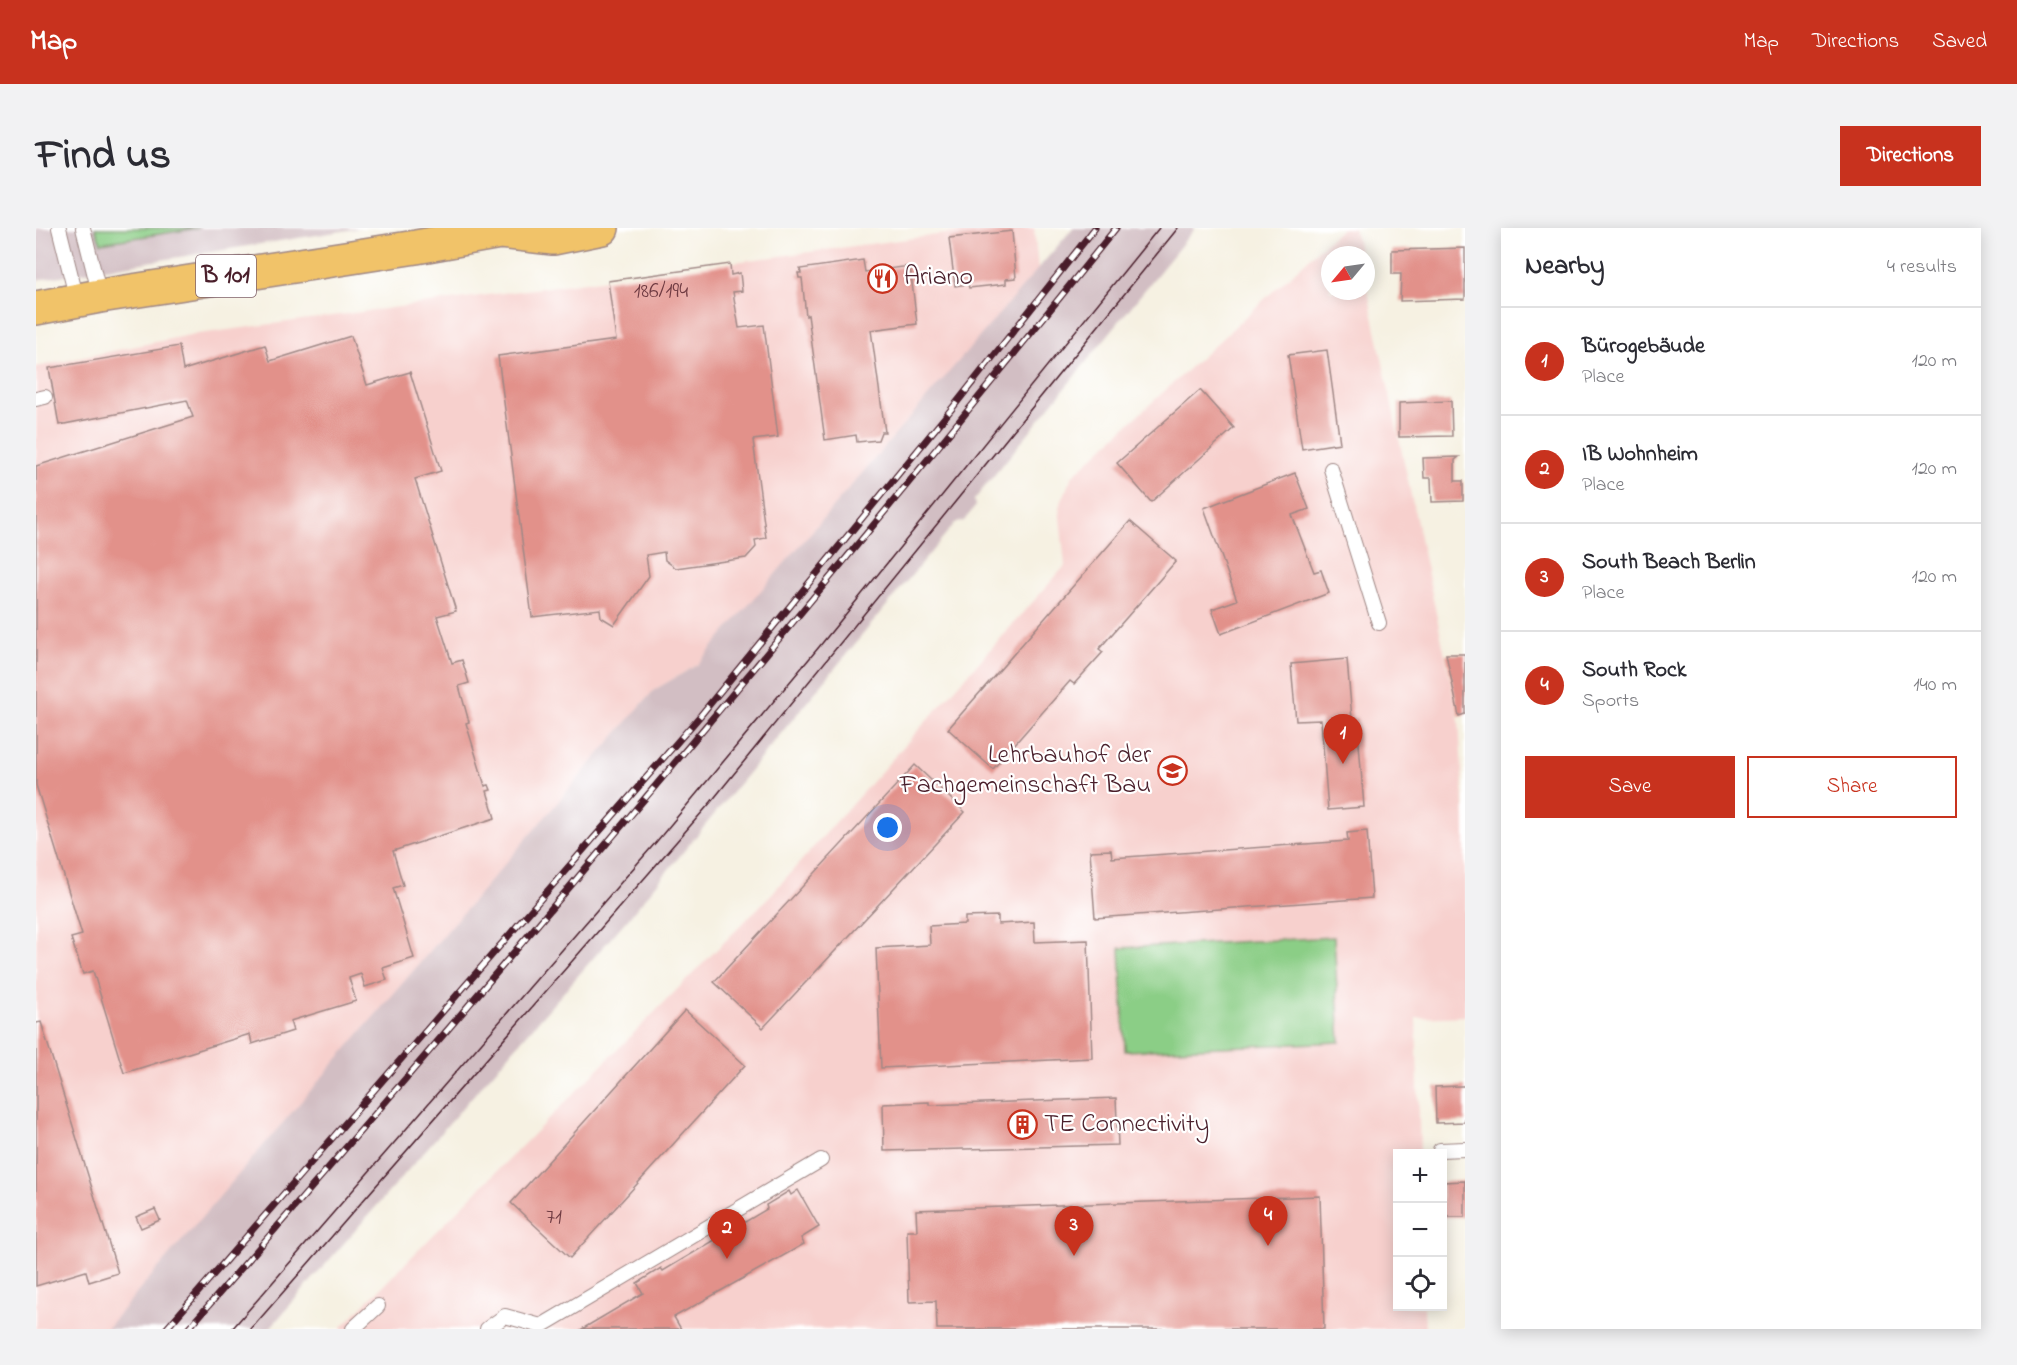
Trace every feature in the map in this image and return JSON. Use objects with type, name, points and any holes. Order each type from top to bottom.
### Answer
[{"type":"main road","name":"B 101","points":[[36,308],[416,248],[504,230],[554,238],[602,228]]},
{"type":"lane","points":[[59,228],[88,298]]},
{"type":"lane","points":[[83,228],[88,298]]},
{"type":"lane","points":[[1331,469],[1379,623]]},
{"type":"lane","points":[[1447,1150],[1465,1149]]},
{"type":"lane","points":[[487,1329],[505,1316],[541,1326],[821,1160]]},
{"type":"lane","points":[[353,1329],[378,1306]]},
{"type":"shaded area","points":[[36,228],[361,228],[36,280]]},
{"type":"shaded area","points":[[989,228],[1034,228],[1039,279],[697,665],[654,690],[116,1329],[36,1329],[36,367],[190,335]]},
{"type":"shaded area","points":[[1073,228],[1195,228],[974,500],[975,507],[963,522],[955,523],[631,915],[269,1329],[106,1329],[654,690],[697,665]]},
{"type":"shaded area","name":"Lehrbauhof der Fachgemeinschaft Bau","points":[[1342,228],[1354,228],[1358,246],[1322,246]]},
{"type":"shaded area","name":"Lehrbauhof der Fachgemeinschaft Bau","points":[[1321,247],[1321,300],[1370,300],[1459,721],[1465,822],[1465,1016],[1416,1018],[1420,1149],[1393,1149],[1393,1311],[1424,1311],[1425,1329],[340,1329],[768,898],[1065,566],[1059,507],[1072,476]]},
{"type":"green space","points":[[95,228],[199,228],[101,243]]},
{"type":"green space","points":[[1334,937],[1340,1042],[1125,1051],[1120,948]]},
{"type":"building","points":[[1012,231],[1016,278],[1006,279],[1006,284],[969,288],[968,284],[955,286],[949,238]]},
{"type":"building","points":[[1465,248],[1465,299],[1400,301],[1401,274],[1392,274],[1392,250]]},
{"type":"building","points":[[863,260],[865,272],[910,266],[917,324],[871,330],[885,432],[881,432],[878,440],[857,442],[856,435],[825,440],[808,315],[806,316],[802,278],[799,278],[798,273],[801,273],[800,269]]},
{"type":"building","points":[[730,264],[731,275],[740,273],[742,291],[733,292],[739,328],[764,325],[778,437],[753,440],[766,538],[755,540],[756,547],[746,558],[676,568],[665,560],[664,552],[646,555],[649,576],[614,625],[601,617],[600,609],[532,617],[498,356],[616,340],[608,281]]},
{"type":"building","points":[[351,336],[367,385],[410,372],[441,471],[415,479],[456,611],[437,616],[452,663],[462,660],[469,683],[459,686],[469,722],[466,723],[485,786],[489,785],[491,790],[487,791],[495,818],[393,851],[403,885],[393,888],[414,958],[383,968],[387,980],[365,987],[361,974],[349,978],[356,1001],[290,1021],[293,1031],[252,1044],[250,1034],[124,1073],[93,971],[83,974],[71,938],[82,935],[36,785],[36,466],[193,417],[187,400],[59,425],[49,368],[179,346],[183,370],[265,345],[270,361]]},
{"type":"building","points":[[1327,350],[1340,443],[1302,449],[1288,355]]},
{"type":"building","points":[[1200,390],[1234,428],[1151,502],[1117,463]]},
{"type":"building","points":[[1451,401],[1452,436],[1399,437],[1399,403]]},
{"type":"building","points":[[1459,457],[1455,460],[1455,481],[1463,481],[1463,501],[1432,502],[1431,478],[1424,478],[1423,458]]},
{"type":"building","points":[[1295,473],[1309,509],[1292,515],[1314,572],[1321,570],[1329,593],[1221,634],[1212,609],[1237,600],[1204,508]]},
{"type":"building","points":[[1130,521],[1176,561],[1099,649],[1103,652],[1074,684],[1070,681],[993,769],[948,729]]},
{"type":"building","points":[[1446,654],[1465,654],[1465,714],[1459,716]]},
{"type":"building","points":[[1347,659],[1352,719],[1357,718],[1364,807],[1328,810],[1321,720],[1296,721],[1291,664]]},
{"type":"building","points":[[915,765],[965,812],[763,1028],[714,982]]},
{"type":"building","points":[[1367,831],[1372,898],[1095,918],[1090,851],[1111,850],[1112,858],[1348,841],[1347,833]]},
{"type":"building","points":[[998,916],[998,924],[1034,922],[1035,942],[1088,940],[1092,1058],[881,1068],[876,948],[930,945],[929,926],[965,924],[965,917]]},
{"type":"building","points":[[685,1010],[745,1065],[570,1258],[511,1203]]},
{"type":"building","points":[[41,1022],[118,1273],[89,1282],[86,1271],[36,1286],[36,1023]]},
{"type":"building","points":[[1465,1086],[1465,1122],[1436,1123],[1435,1087]]},
{"type":"building","name":"TE Connectivity","points":[[1116,1098],[1118,1145],[884,1151],[883,1104],[929,1102],[929,1105]]},
{"type":"building","points":[[1465,1181],[1465,1217],[1447,1217],[1447,1182]]},
{"type":"building","points":[[798,1190],[819,1227],[801,1238],[804,1244],[674,1317],[681,1329],[582,1329],[643,1293],[637,1283],[661,1268],[663,1271],[767,1209],[766,1205],[789,1191],[791,1195]]},
{"type":"building","points":[[1320,1196],[1324,1329],[937,1329],[936,1301],[909,1302],[907,1231],[917,1231],[916,1210]]},
{"type":"building","points":[[155,1209],[160,1220],[141,1228],[136,1217]]},
{"type":"tram line","points":[[232,1329],[657,841],[819,647],[1159,228]]},
{"type":"tram line","points":[[251,1329],[711,802],[1178,228]]},
{"type":"railway","points":[[166,1329],[700,716],[954,406],[1095,228]]},
{"type":"railway","points":[[188,1329],[658,783],[1003,368],[1116,228]]},
{"type":"place","name":"Ariano","points":[[883,278]]},
{"type":"place","name":"Bürogebäude","points":[[1343,764]]},
{"type":"place","name":"Lehrbauhof der Fachgemeinschaft Bau","points":[[1172,771]]},
{"type":"place","name":"TE Connectivity","points":[[1023,1125]]},
{"type":"place","name":"South Rock","points":[[1268,1246]]},
{"type":"place","name":"South Beach Berlin","points":[[1074,1256]]},
{"type":"place","name":"IB Wohnheim","points":[[727,1259]]}]
